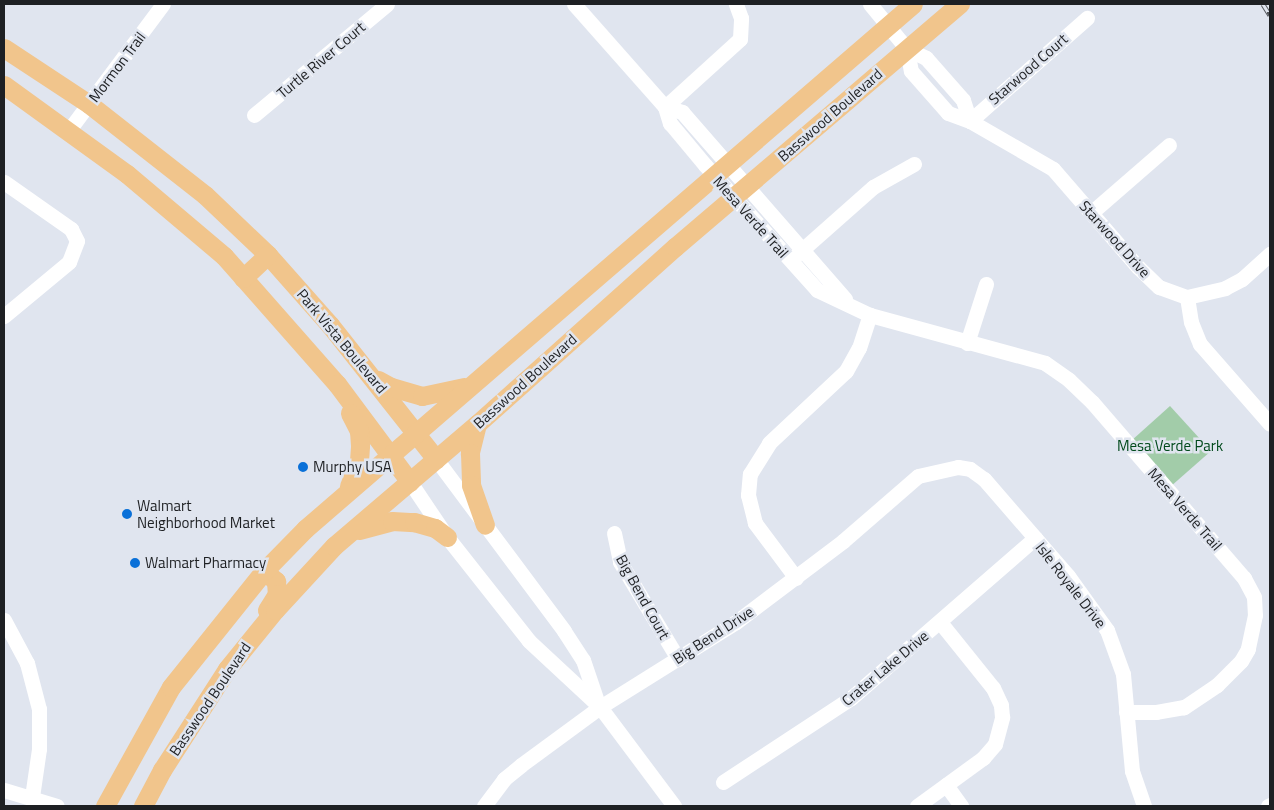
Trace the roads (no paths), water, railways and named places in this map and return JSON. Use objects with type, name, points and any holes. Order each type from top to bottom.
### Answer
[{"type":"main road","name":"Basswood Boulevard","points":[[105,806],[172,687],[264,571],[347,491],[389,454],[587,286],[913,4]]},
{"type":"main road","name":"Basswood Boulevard","points":[[143,806],[162,770],[227,669],[274,610],[346,536],[477,424],[606,307],[960,4]]},
{"type":"main road","name":"Park Vista Boulevard","points":[[4,48],[89,104],[206,195],[268,255],[371,376],[436,459]]},
{"type":"main road","name":"Park Vista Boulevard","points":[[4,85],[70,130],[183,219],[244,278],[337,384],[410,482]]},
{"type":"main road","points":[[244,278],[268,255]]},
{"type":"main road","points":[[587,286],[606,307]]},
{"type":"main road","points":[[371,376],[391,387],[422,396],[470,385]]},
{"type":"main road","points":[[337,384],[359,431],[359,461],[347,491]]},
{"type":"main road","points":[[477,424],[470,453],[470,485],[485,525]]},
{"type":"main road","points":[[346,536],[371,524],[392,520],[435,528],[447,537]]},
{"type":"main road","points":[[227,669],[241,641],[277,594],[276,580],[264,571]]},
{"type":"street","name":"Mormon Trail","points":[[70,130],[163,4]]},
{"type":"street","name":"Turtle River Court","points":[[254,115],[387,4]]},
{"type":"street","name":"Mesa Verde Trail","points":[[574,4],[665,107],[682,112],[721,170],[796,255],[817,290],[870,315],[967,343],[1040,361],[1069,380],[1208,534],[1244,578],[1254,597],[1253,630],[1248,649],[1217,686],[1173,710],[1126,712]]},
{"type":"street","points":[[665,107],[740,39],[741,18],[736,4]]},
{"type":"street","points":[[870,4],[907,49],[926,58],[963,100],[970,120]]},
{"type":"street","name":"Starwood Court","points":[[970,120],[1087,18]]},
{"type":"street","name":"Starwood Drive","points":[[970,120],[1054,169],[1138,267],[1159,287],[1187,297]]},
{"type":"street","points":[[1092,212],[1169,145]]},
{"type":"street","points":[[796,255],[873,187],[914,164]]},
{"type":"street","points":[[4,182],[71,229],[77,241],[74,254],[69,262],[4,316]]},
{"type":"street","points":[[1270,254],[1242,279],[1225,288],[1187,297],[1191,322],[1200,344],[1270,424]]},
{"type":"street","points":[[967,343],[986,284]]},
{"type":"street","points":[[796,578],[755,523],[748,495],[750,474],[769,443],[846,371],[859,348],[870,315]]},
{"type":"street","name":"Park Vista Boulevard","points":[[436,459],[526,577],[583,660],[600,707]]},
{"type":"street","name":"Big Bend Drive","points":[[484,806],[504,779],[521,765],[600,707],[678,659],[796,578],[918,476],[945,467]]},
{"type":"street","name":"Isle Royale Drive","points":[[945,467],[970,469],[984,479],[1068,576],[1107,630],[1123,674],[1132,771],[1144,806]]},
{"type":"street","name":"Park Vista Boulevard","points":[[410,482],[447,537],[529,641],[600,707],[674,806]]},
{"type":"street","name":"Big Bend Court","points":[[614,534],[620,562],[678,659]]},
{"type":"street","name":"Crater Lake Drive","points":[[723,782],[851,698],[1035,538]]},
{"type":"street","points":[[4,620],[27,663],[38,709],[39,749],[32,797]]},
{"type":"street","points":[[918,806],[983,758],[995,744],[1002,717],[1001,705],[993,688],[940,622]]},
{"type":"street","points":[[946,785],[962,806]]},
{"type":"street","points":[[4,790],[57,806]]},
{"type":"railway","points":[[1263,4],[1270,15]]},
{"type":"place","name":"Murphy USA","points":[[303,467]]},
{"type":"place","name":"Walmart Neighborhood Market","points":[[127,514]]},
{"type":"place","name":"Walmart Pharmacy","points":[[135,563]]},
{"type":"park label","name":"Mesa Verde Park","points":[[1170,446]]}]
